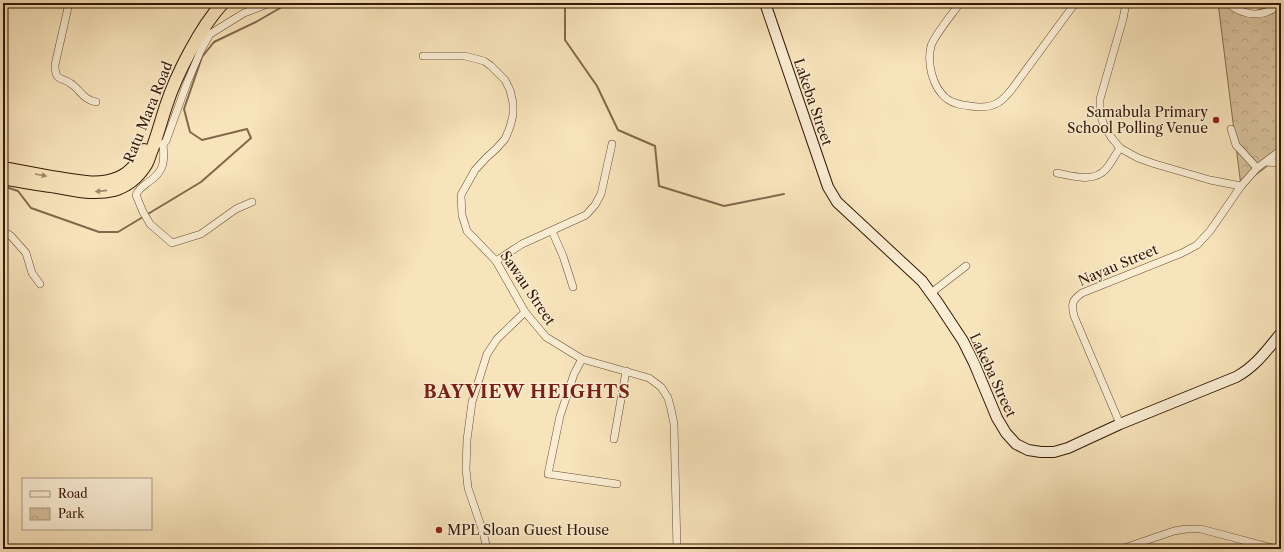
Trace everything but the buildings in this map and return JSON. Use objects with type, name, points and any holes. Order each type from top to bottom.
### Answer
[{"type":"highway","name":"Ratu Mara Road","points":[[3,168],[89,183],[109,181],[119,178],[133,168],[144,149],[165,86],[197,25],[212,3]]},
{"type":"highway","name":"Ratu Mara Road","points":[[3,178],[79,191],[94,192],[114,190],[126,184],[140,173],[159,144],[167,104],[183,65],[202,31],[223,3]]},
{"type":"main road","name":"Lakeba Street","points":[[765,3],[828,187],[837,202],[922,281],[931,293],[963,341],[997,418],[1006,433],[1016,444],[1028,450],[1041,452],[1054,452],[1068,448],[1120,424],[1248,371],[1281,333]]},
{"type":"street","points":[[69,3],[55,65],[56,73],[58,77],[75,86],[85,98],[96,102]]},
{"type":"street","points":[[252,202],[236,209],[200,234],[172,243],[150,224],[136,195],[145,185],[155,179],[163,169],[165,156],[159,144],[166,141],[172,120],[201,50],[210,34],[244,13],[270,3]]},
{"type":"street","points":[[960,3],[932,44],[929,59],[932,75],[939,89],[946,98],[954,103],[976,108],[989,107],[1001,102],[1073,6],[1079,3]]},
{"type":"street","points":[[1126,3],[1123,19],[1100,99],[1100,112],[1103,123],[1111,137],[1120,148],[1138,158],[1210,180],[1241,186]]},
{"type":"street","points":[[1228,3],[1238,10],[1248,14],[1258,14],[1269,11],[1280,3]]},
{"type":"street","name":"Sawau Street","points":[[423,56],[465,56],[484,61],[504,80],[510,90],[513,103],[513,115],[510,127],[505,139],[475,170],[461,195],[462,215],[468,231],[496,261],[525,312],[546,338],[582,359],[649,378],[660,387],[668,398],[674,424],[677,549]]},
{"type":"street","points":[[1231,129],[1236,145],[1257,168]]},
{"type":"street","points":[[496,261],[522,244],[552,232],[586,215],[595,205],[601,194],[612,144]]},
{"type":"street","points":[[1057,173],[1094,177],[1104,171],[1120,148]]},
{"type":"street","name":"Nayau Street","points":[[1120,424],[1074,316],[1072,306],[1075,297],[1182,253],[1197,245],[1210,231],[1241,186],[1257,168],[1281,151]]},
{"type":"street","points":[[1266,162],[1281,163]]},
{"type":"street","points":[[3,230],[24,250],[32,273],[40,284]]},
{"type":"street","points":[[552,232],[563,256],[574,287]]},
{"type":"street","points":[[931,293],[966,266]]},
{"type":"street","points":[[487,549],[483,532],[468,488],[466,475],[467,440],[472,402],[487,354],[497,339],[525,312]]},
{"type":"street","points":[[582,359],[574,374],[560,416],[548,474],[618,484]]},
{"type":"street","points":[[614,439],[626,371]]},
{"type":"street","points":[[1121,549],[1174,531],[1201,529],[1276,549]]},
{"type":"green space","points":[[1218,3],[1226,3],[1248,13],[1281,3],[1281,156],[1241,186]]},
{"type":"waterway","points":[[3,186],[18,191],[31,208],[99,232],[118,232],[201,182],[251,138],[247,129],[202,140],[190,132],[184,109],[202,57],[214,42],[256,22],[287,4],[314,3]]},
{"type":"waterway","points":[[565,3],[565,40],[597,86],[618,130],[655,146],[659,186],[724,206],[784,194]]},
{"type":"place","name":"Samabula Primary School Polling Venue","points":[[1216,120]]},
{"type":"place","name":"MPL Sloan Guest House","points":[[439,530]]},
{"type":"district","name":"BAYVIEW HEIGHTS","points":[[527,392]]}]
